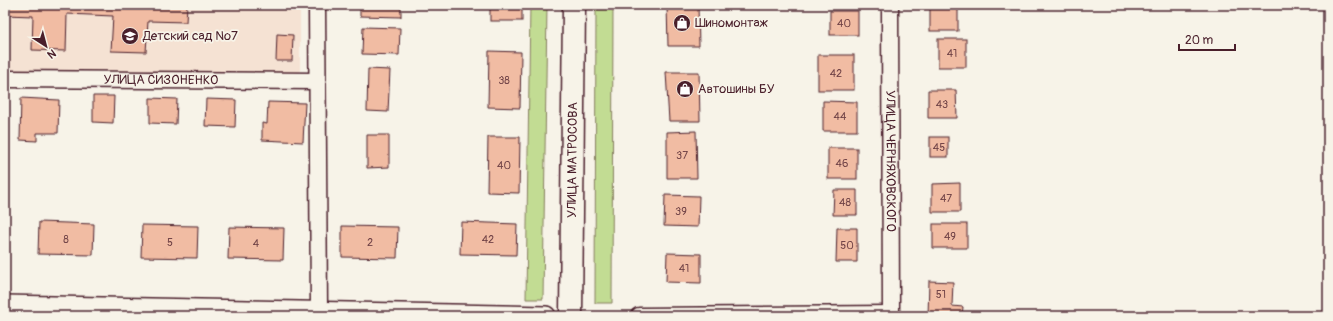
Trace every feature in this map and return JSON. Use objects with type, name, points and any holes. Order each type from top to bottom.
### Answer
[{"type":"main road","name":"УЛИЦА МАТРОСОВА","points":[[571,316],[574,5]]},
{"type":"street","points":[[317,5],[319,311]]},
{"type":"street","name":"УЛИЦА ЧЕРНЯХОВСКОГО","points":[[890,5],[891,315]]},
{"type":"street","name":"УЛИЦА СИЗОНЕНКО","points":[[5,79],[317,81]]},
{"type":"street","points":[[5,306],[118,312],[319,311],[546,316]]},
{"type":"street","points":[[639,316],[891,315]]},
{"type":"shaded area","points":[[5,5],[300,5],[300,75],[5,70]]},
{"type":"green space","points":[[530,5],[547,5],[543,299],[526,299]]},
{"type":"green space","points":[[596,5],[613,5],[612,303],[595,303]]},
{"type":"building","name":"Детский сад №7","points":[[5,5],[187,5],[186,22],[148,21],[146,52],[111,51],[113,16],[67,14],[66,51],[32,50],[33,16],[5,15]]},
{"type":"building","points":[[360,5],[401,5],[401,17],[360,16]]},
{"type":"building","points":[[490,5],[522,5],[522,21],[490,21]]},
{"type":"building","points":[[667,5],[698,5],[699,46],[668,46]]},
{"type":"building","points":[[930,5],[958,5],[958,31],[930,31]]},
{"type":"building","points":[[830,11],[858,11],[858,35],[830,35]]},
{"type":"building","points":[[363,27],[400,28],[399,55],[362,54]]},
{"type":"building","points":[[277,34],[293,35],[292,61],[276,61]]},
{"type":"building","points":[[938,39],[966,39],[966,67],[938,67]]},
{"type":"building","points":[[489,51],[521,52],[520,108],[488,107]]},
{"type":"building","points":[[818,55],[854,55],[854,90],[818,90]]},
{"type":"building","points":[[368,69],[390,70],[388,112],[367,111]]},
{"type":"building","points":[[666,72],[699,72],[700,121],[669,121]]},
{"type":"building","points":[[928,90],[956,90],[957,118],[928,118]]},
{"type":"building","points":[[93,96],[114,96],[113,123],[93,122]]},
{"type":"building","points":[[21,98],[59,100],[58,133],[37,133],[37,141],[20,140]]},
{"type":"building","points":[[150,98],[177,99],[176,124],[150,123]]},
{"type":"building","points":[[206,99],[236,100],[235,127],[205,126]]},
{"type":"building","points":[[823,101],[857,102],[857,131],[823,131]]},
{"type":"building","points":[[268,102],[305,103],[303,142],[262,140],[262,123],[267,124]]},
{"type":"building","points":[[696,131],[697,178],[667,178],[667,132]]},
{"type":"building","points":[[367,135],[389,135],[389,167],[367,168]]},
{"type":"building","points":[[488,137],[520,137],[519,193],[487,192]]},
{"type":"building","points":[[930,137],[948,137],[948,157],[930,157]]},
{"type":"building","points":[[828,148],[857,148],[857,179],[828,179]]},
{"type":"building","points":[[960,183],[960,212],[932,212],[932,184]]},
{"type":"building","points":[[834,190],[857,190],[857,215],[833,215]]},
{"type":"building","points":[[665,195],[699,196],[698,227],[664,226]]},
{"type":"building","points":[[39,222],[94,224],[93,255],[38,254]]},
{"type":"building","points":[[461,222],[517,224],[516,255],[460,254]]},
{"type":"building","points":[[933,224],[967,224],[967,248],[933,248]]},
{"type":"building","points":[[142,225],[198,226],[197,258],[141,257]]},
{"type":"building","points":[[342,226],[398,227],[397,258],[342,257]]},
{"type":"building","points":[[229,227],[284,228],[283,260],[228,259]]},
{"type":"building","points":[[837,228],[857,228],[857,262],[836,262]]},
{"type":"building","points":[[667,253],[701,254],[701,283],[666,282]]},
{"type":"building","points":[[929,281],[953,282],[952,306],[963,307],[962,316],[928,316]]},
{"type":"place","name":"Шиномонтаж","points":[[682,23]]},
{"type":"place","name":"Детский сад №7","points":[[130,36]]},
{"type":"place","name":"Автошины БУ","points":[[685,89]]}]
